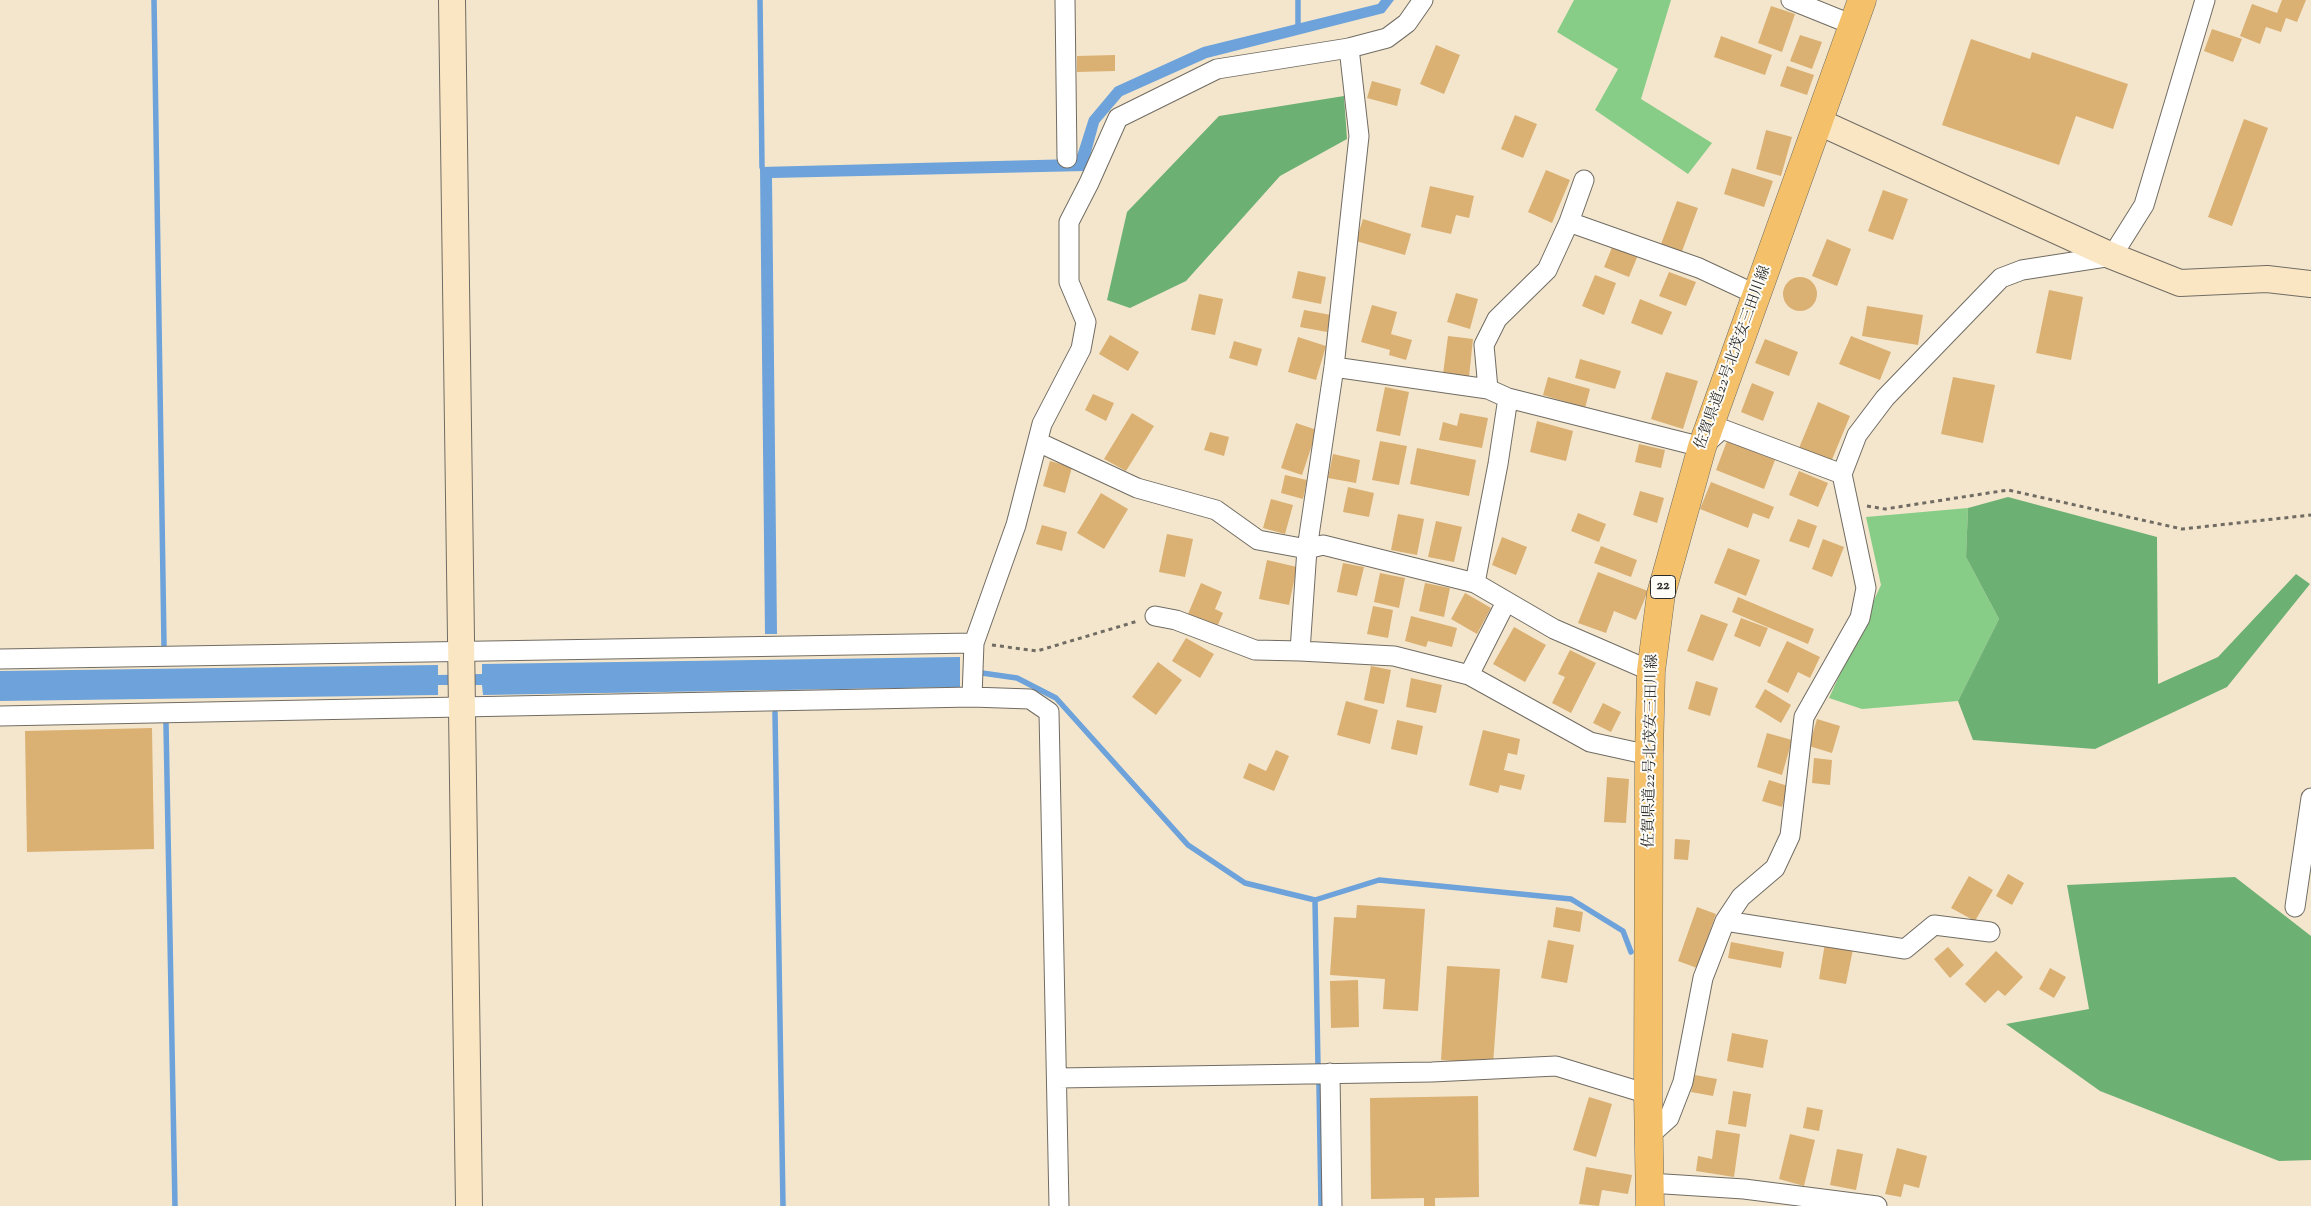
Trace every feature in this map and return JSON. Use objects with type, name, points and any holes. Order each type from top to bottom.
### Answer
[{"type":"main road","name":"佐賀県道22号北茂安三田川線","points":[[1650,1195],[1648,1094],[1651,670],[1661,594],[1702,447],[1858,12]]},
{"type":"street","points":[[452,0],[470,1206]]},
{"type":"street","points":[[1065,0],[1068,158]]},
{"type":"street","points":[[972,697],[974,643],[1016,525],[1042,424],[1081,349],[1086,322],[1069,282],[1069,222],[1118,118],[1217,69],[1349,48],[1387,38],[1407,23],[1423,0]]},
{"type":"street","points":[[1792,0],[1858,12]]},
{"type":"street","points":[[1649,1136],[1669,1118],[1683,1082],[1703,978],[1726,921],[1741,898],[1775,868],[1790,836],[1804,717],[1860,618],[1866,588],[1842,474],[1856,435],[1885,398],[2001,278],[2022,270],[2112,256],[2144,205],[2204,0]]},
{"type":"street","points":[[1300,651],[1308,549],[1334,367],[1359,136],[1349,48]]},
{"type":"street","points":[[1819,122],[2112,256],[2180,283],[2267,279],[2311,284]]},
{"type":"street","points":[[1488,389],[1484,345],[1497,319],[1547,270],[1570,222],[1584,180]]},
{"type":"street","points":[[1570,222],[1699,268],[1757,295]]},
{"type":"street","points":[[1334,367],[1488,389],[1508,398],[1702,447],[1722,429],[1842,474]]},
{"type":"street","points":[[1475,583],[1498,464],[1508,398]]},
{"type":"street","points":[[1038,442],[1137,488],[1216,510],[1258,540],[1308,549],[1323,545],[1475,583],[1554,629],[1651,670]]},
{"type":"street","points":[[1469,675],[1506,602]]},
{"type":"street","points":[[1155,616],[1176,620],[1254,650],[1394,656],[1469,675],[1590,742],[1650,755]]},
{"type":"street","points":[[0,716],[974,643]]},
{"type":"street","points":[[0,659],[462,680],[1030,699],[1049,712],[1058,1078],[1059,1206]]},
{"type":"street","points":[[2295,907],[2311,798]]},
{"type":"street","points":[[1726,921],[1905,949],[1934,925],[1990,932]]},
{"type":"street","points":[[1058,1078],[1432,1072],[1556,1066],[1648,1094]]},
{"type":"street","points":[[1330,1073],[1332,1206]]},
{"type":"street","points":[[1650,1195],[1744,1189],[1877,1206]]},
{"type":"path","points":[[1847,502],[1885,509],[2008,490],[2182,529],[2311,515]]},
{"type":"path","points":[[974,643],[1037,651],[1155,616]]},
{"type":"green space","points":[[1574,0],[1671,0],[1641,99],[1712,143],[1688,174],[1595,110],[1618,69],[1557,32]]},
{"type":"green space","points":[[1344,96],[1347,139],[1280,176],[1186,281],[1130,308],[1107,300],[1127,212],[1219,116]]},
{"type":"green space","points":[[2008,497],[2157,537],[2158,684],[2218,657],[2296,574],[2310,584],[2227,687],[2095,749],[1973,740],[1958,701],[1999,619],[1966,557],[1968,508]]},
{"type":"green space","points":[[1968,508],[1966,557],[1999,619],[1958,701],[1862,709],[1829,698],[1881,585],[1866,517]]},
{"type":"green space","points":[[2235,877],[2311,936],[2311,1160],[2279,1161],[2100,1091],[2006,1024],[2089,1009],[2067,885]]},
{"type":"water","points":[[1381,0],[1394,0],[1384,13],[1207,58],[1122,96],[1099,123],[1086,171],[772,178],[777,634],[765,634],[760,167],[1076,159],[1089,118],[1115,87],[1203,47],[1378,4]]},
{"type":"water","points":[[960,657],[960,687],[483,695],[482,685],[438,685],[438,695],[0,701],[0,671],[438,665],[438,675],[482,674],[482,664]]},
{"type":"building","points":[[2282,0],[2306,0],[2297,22],[2286,18],[2281,32],[2266,27],[2260,44],[2240,36],[2252,4],[2277,13]]},
{"type":"building","points":[[1771,6],[1795,14],[1782,52],[1758,43]]},
{"type":"building","points":[[2212,29],[2242,39],[2233,62],[2204,51]]},
{"type":"building","points":[[1800,35],[1822,42],[1812,69],[1790,61]]},
{"type":"building","points":[[1721,36],[1772,55],[1765,75],[1714,57]]},
{"type":"building","points":[[1971,39],[2030,59],[2032,52],[2128,84],[2113,129],[2076,116],[2059,165],[1942,125]]},
{"type":"building","points":[[1436,45],[1460,55],[1444,94],[1420,84]]},
{"type":"building","points":[[1115,55],[1115,71],[1077,72],[1077,56]]},
{"type":"building","points":[[1787,66],[1814,75],[1807,95],[1780,86]]},
{"type":"building","points":[[1372,81],[1401,89],[1397,106],[1367,98]]},
{"type":"building","points":[[1515,115],[1537,124],[1523,158],[1501,149]]},
{"type":"building","points":[[2244,119],[2268,128],[2232,226],[2208,217]]},
{"type":"building","points":[[1766,130],[1792,137],[1781,176],[1756,169]]},
{"type":"building","points":[[1732,168],[1773,181],[1764,207],[1724,194]]},
{"type":"building","points":[[1546,170],[1570,180],[1552,223],[1528,212]]},
{"type":"building","points":[[1430,186],[1474,196],[1469,218],[1456,215],[1451,234],[1421,227]]},
{"type":"building","points":[[1883,190],[1908,199],[1893,240],[1868,231]]},
{"type":"building","points":[[1677,201],[1698,208],[1681,254],[1660,247]]},
{"type":"building","points":[[1363,219],[1411,234],[1405,255],[1356,241]]},
{"type":"building","points":[[1827,239],[1851,249],[1837,286],[1812,276]]},
{"type":"building","points":[[1613,245],[1638,255],[1629,277],[1604,267]]},
{"type":"building","points":[[1298,271],[1326,277],[1321,304],[1292,298]]},
{"type":"building","points":[[1669,272],[1696,282],[1686,306],[1659,296]]},
{"type":"building","points":[[1595,275],[1616,283],[1604,315],[1582,306]]},
{"type":"building","points":[[1800,277],[1807,278],[1812,282],[1816,287],[1816,301],[1812,306],[1807,310],[1800,311],[1793,310],[1788,306],[1784,301],[1783,294],[1784,287],[1788,282],[1793,278]]},
{"type":"building","points":[[2049,290],[2083,297],[2071,360],[2036,353]]},
{"type":"building","points":[[1456,293],[1478,299],[1470,329],[1447,322]]},
{"type":"building","points":[[1199,294],[1223,299],[1215,335],[1191,330]]},
{"type":"building","points":[[1640,299],[1672,312],[1662,335],[1631,323]]},
{"type":"building","points":[[1372,305],[1397,312],[1391,334],[1412,340],[1406,360],[1389,355],[1390,350],[1361,342]]},
{"type":"building","points":[[1867,306],[1923,315],[1918,345],[1862,336]]},
{"type":"building","points":[[1304,310],[1331,315],[1327,332],[1300,327]]},
{"type":"building","points":[[1110,335],[1139,352],[1128,371],[1099,354]]},
{"type":"building","points":[[1448,336],[1473,339],[1469,377],[1443,374]]},
{"type":"building","points":[[1851,336],[1891,352],[1880,380],[1839,364]]},
{"type":"building","points":[[1298,337],[1326,346],[1316,380],[1288,372]]},
{"type":"building","points":[[1765,339],[1798,352],[1789,376],[1755,363]]},
{"type":"building","points":[[1234,341],[1262,349],[1257,366],[1229,358]]},
{"type":"building","points":[[1580,359],[1621,371],[1615,389],[1575,378]]},
{"type":"building","points":[[1666,372],[1698,381],[1683,429],[1651,419]]},
{"type":"building","points":[[1548,377],[1590,389],[1585,408],[1543,395]]},
{"type":"building","points":[[1953,377],[1995,385],[1983,443],[1941,434]]},
{"type":"building","points":[[1752,383],[1774,392],[1763,421],[1741,412]]},
{"type":"building","points":[[1385,387],[1409,392],[1400,436],[1376,431]]},
{"type":"building","points":[[1093,394],[1114,403],[1106,421],[1085,410]]},
{"type":"building","points":[[1818,402],[1850,416],[1831,462],[1799,448]]},
{"type":"building","points":[[1132,413],[1154,426],[1126,471],[1104,459]]},
{"type":"building","points":[[1460,413],[1488,418],[1482,448],[1439,440],[1443,422],[1457,426]]},
{"type":"building","points":[[1537,421],[1573,431],[1566,461],[1530,452]]},
{"type":"building","points":[[1296,423],[1317,430],[1302,475],[1281,468]]},
{"type":"building","points":[[1210,432],[1229,437],[1224,456],[1204,450]]},
{"type":"building","points":[[1380,441],[1407,446],[1399,485],[1372,480]]},
{"type":"building","points":[[1727,441],[1775,460],[1764,489],[1716,470]]},
{"type":"building","points":[[1639,444],[1665,450],[1661,468],[1635,462]]},
{"type":"building","points":[[1417,448],[1476,460],[1469,496],[1410,484]]},
{"type":"building","points":[[1333,454],[1360,460],[1356,483],[1328,478]]},
{"type":"building","points":[[1050,461],[1072,467],[1065,493],[1043,486]]},
{"type":"building","points":[[1799,471],[1828,483],[1818,507],[1789,495]]},
{"type":"building","points":[[1285,475],[1307,480],[1303,499],[1281,493]]},
{"type":"building","points":[[1711,482],[1774,507],[1769,519],[1753,513],[1748,528],[1700,509]]},
{"type":"building","points":[[1348,487],[1374,493],[1369,517],[1343,512]]},
{"type":"building","points":[[1640,491],[1664,498],[1657,523],[1633,515]]},
{"type":"building","points":[[1101,493],[1128,509],[1104,549],[1077,533]]},
{"type":"building","points":[[1271,499],[1293,505],[1285,534],[1263,528]]},
{"type":"building","points":[[1578,513],[1606,524],[1599,542],[1571,531]]},
{"type":"building","points":[[1398,514],[1424,519],[1417,555],[1391,550]]},
{"type":"building","points":[[1798,519],[1817,526],[1809,548],[1789,541]]},
{"type":"building","points":[[1436,521],[1462,527],[1454,562],[1428,557]]},
{"type":"building","points":[[1042,525],[1067,532],[1062,551],[1036,544]]},
{"type":"building","points":[[1167,534],[1193,539],[1185,577],[1159,572]]},
{"type":"building","points":[[1502,537],[1527,547],[1516,575],[1492,565]]},
{"type":"building","points":[[1823,539],[1844,547],[1832,577],[1812,569]]},
{"type":"building","points":[[1601,546],[1637,560],[1631,577],[1594,563]]},
{"type":"building","points":[[1728,548],[1760,560],[1746,596],[1714,583]]},
{"type":"building","points":[[1267,560],[1297,567],[1289,605],[1259,599]]},
{"type":"building","points":[[1343,563],[1364,567],[1357,596],[1337,592]]},
{"type":"building","points":[[1598,572],[1648,591],[1636,620],[1614,611],[1606,633],[1578,623]]},
{"type":"building","points":[[1380,573],[1405,578],[1399,608],[1374,602]]},
{"type":"building","points":[[1201,583],[1222,592],[1215,609],[1223,613],[1217,627],[1188,614]]},
{"type":"building","points":[[1425,583],[1450,588],[1444,617],[1419,611]]},
{"type":"building","points":[[1465,593],[1491,608],[1477,634],[1451,619]]},
{"type":"building","points":[[1738,597],[1814,629],[1808,644],[1732,612]]},
{"type":"building","points":[[1373,606],[1393,610],[1388,638],[1367,634]]},
{"type":"building","points":[[1701,614],[1728,624],[1713,661],[1687,651]]},
{"type":"building","points":[[1411,616],[1457,628],[1452,647],[1428,641],[1426,647],[1405,641]]},
{"type":"building","points":[[1741,618],[1768,628],[1760,647],[1734,636]]},
{"type":"building","points":[[1514,627],[1546,645],[1525,682],[1493,664]]},
{"type":"building","points":[[1186,638],[1214,654],[1200,678],[1172,661]]},
{"type":"building","points":[[1787,641],[1820,657],[1810,678],[1798,672],[1788,693],[1767,682]]},
{"type":"building","points":[[1570,650],[1596,663],[1571,713],[1552,703],[1565,677],[1558,674]]},
{"type":"building","points":[[1158,662],[1182,680],[1156,715],[1132,697]]},
{"type":"building","points":[[1371,666],[1391,670],[1384,704],[1364,700]]},
{"type":"building","points":[[1411,678],[1442,685],[1436,713],[1406,707]]},
{"type":"building","points":[[1696,681],[1718,688],[1710,716],[1688,709]]},
{"type":"building","points":[[1765,689],[1791,705],[1781,723],[1755,707]]},
{"type":"building","points":[[1346,701],[1378,710],[1370,744],[1337,735]]},
{"type":"building","points":[[1603,703],[1621,712],[1611,732],[1593,723]]},
{"type":"building","points":[[1817,719],[1840,726],[1832,753],[1809,746]]},
{"type":"building","points":[[1397,720],[1423,726],[1417,755],[1391,749]]},
{"type":"building","points":[[152,728],[154,849],[27,852],[25,731]]},
{"type":"building","points":[[1483,730],[1520,739],[1517,755],[1508,753],[1504,770],[1525,775],[1521,790],[1500,785],[1498,793],[1469,785]]},
{"type":"building","points":[[1767,733],[1792,740],[1782,775],[1757,767]]},
{"type":"building","points":[[1276,750],[1289,756],[1274,791],[1243,778],[1249,763],[1266,771]]},
{"type":"building","points":[[1814,758],[1832,760],[1830,785],[1812,783]]},
{"type":"building","points":[[1607,777],[1629,779],[1626,823],[1604,822]]},
{"type":"building","points":[[1769,780],[1788,786],[1782,807],[1762,801]]},
{"type":"building","points":[[1675,839],[1690,840],[1688,860],[1674,859]]},
{"type":"building","points":[[2008,874],[2024,883],[2012,905],[1996,896]]},
{"type":"building","points":[[1969,876],[1993,890],[1975,921],[1951,908]]},
{"type":"building","points":[[1357,905],[1425,909],[1418,1011],[1383,1009],[1385,979],[1330,975],[1334,917],[1356,918]]},
{"type":"building","points":[[1556,907],[1583,912],[1580,932],[1553,927]]},
{"type":"building","points":[[1697,907],[1716,914],[1697,968],[1678,961]]},
{"type":"building","points":[[1548,940],[1574,945],[1567,983],[1541,978]]},
{"type":"building","points":[[1731,942],[1784,952],[1781,968],[1728,958]]},
{"type":"building","points":[[1825,943],[1853,949],[1846,984],[1819,979]]},
{"type":"building","points":[[1948,947],[1964,965],[1950,978],[1934,959]]},
{"type":"building","points":[[1996,951],[2023,977],[2005,996],[1998,990],[1985,1003],[1965,984]]},
{"type":"building","points":[[1447,966],[1500,969],[1493,1064],[1441,1060]]},
{"type":"building","points":[[2050,968],[2066,977],[2054,998],[2039,989]]},
{"type":"building","points":[[1358,980],[1359,1027],[1331,1028],[1330,981]]},
{"type":"building","points":[[1732,1033],[1768,1040],[1763,1068],[1727,1061]]},
{"type":"building","points":[[1695,1075],[1717,1079],[1713,1096],[1691,1092]]},
{"type":"building","points":[[1733,1091],[1751,1094],[1746,1127],[1728,1124]]},
{"type":"building","points":[[1478,1096],[1479,1197],[1435,1198],[1435,1206],[1424,1206],[1424,1198],[1371,1199],[1370,1098]]},
{"type":"building","points":[[1589,1097],[1612,1104],[1596,1157],[1573,1150]]},
{"type":"building","points":[[1807,1107],[1823,1110],[1819,1131],[1803,1128]]},
{"type":"building","points":[[1716,1130],[1740,1134],[1734,1177],[1696,1171],[1698,1156],[1712,1159]]},
{"type":"building","points":[[1790,1134],[1815,1140],[1804,1186],[1779,1179]]},
{"type":"building","points":[[1897,1148],[1927,1156],[1919,1188],[1904,1184],[1901,1197],[1885,1194]]},
{"type":"building","points":[[1837,1149],[1863,1154],[1856,1190],[1830,1185]]},
{"type":"building","points":[[1586,1167],[1632,1175],[1628,1194],[1602,1190],[1599,1206],[1579,1204]]},
{"type":"waterway","points":[[154,0],[164,645]]},
{"type":"waterway","points":[[760,0],[762,167]]},
{"type":"waterway","points":[[1298,0],[1298,25]]},
{"type":"waterway","points":[[982,673],[1017,678],[1056,698],[1188,845],[1245,883],[1315,900],[1379,880],[1571,899],[1623,931],[1631,952]]},
{"type":"waterway","points":[[775,713],[783,1206]]},
{"type":"waterway","points":[[166,724],[175,1206]]},
{"type":"waterway","points":[[1315,900],[1318,1067]]},
{"type":"waterway","points":[[1319,1085],[1321,1206]]}]
